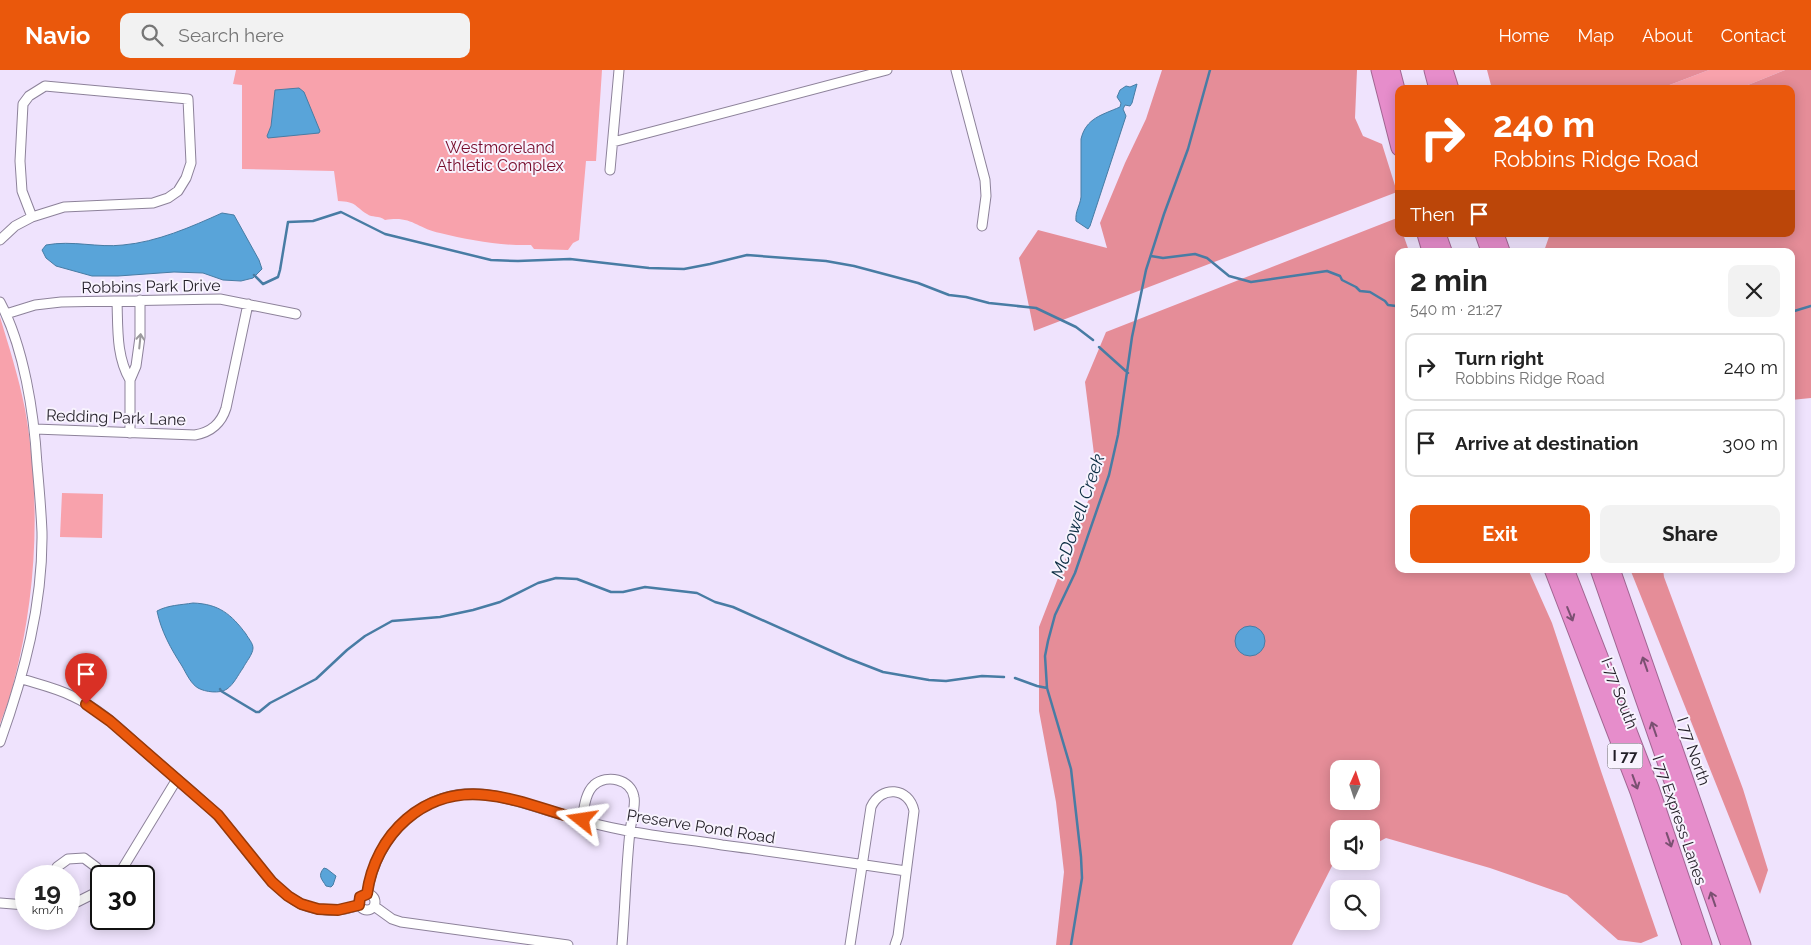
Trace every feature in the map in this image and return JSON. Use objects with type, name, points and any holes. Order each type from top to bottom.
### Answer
[{"type":"highway","points":[[1379,70],[1395,132]]},
{"type":"highway","points":[[1392,70],[1396,85]]},
{"type":"highway","points":[[1432,70],[1436,85]]},
{"type":"highway","points":[[1446,70],[1449,85]]},
{"type":"highway","name":"I-77 South","points":[[1554,573],[1638,792],[1690,945]]},
{"type":"highway","name":"I 77 Express Lanes","points":[[1568,573],[1631,734],[1704,945]]},
{"type":"highway","name":"I 77 Express Lanes","points":[[1599,573],[1729,945]]},
{"type":"highway","name":"I 77 North","points":[[1613,573],[1743,945]]},
{"type":"highway","points":[[1689,898],[1698,945]]},
{"type":"street","points":[[610,170],[619,70]]},
{"type":"street","points":[[612,142],[870,72],[888,70]]},
{"type":"street","points":[[956,70],[984,180],[986,196],[982,226]]},
{"type":"street","points":[[0,240],[16,226],[32,217],[64,207],[153,203],[168,198],[178,191],[186,178],[191,163],[188,99],[45,86],[29,96],[24,104],[20,161],[22,191],[32,217]]},
{"type":"street","name":"Robbins Park Drive","points":[[6,314],[35,305],[61,302],[220,299],[296,314]]},
{"type":"street","points":[[130,433],[130,380],[136,366],[140,337],[140,300]]},
{"type":"street","points":[[117,301],[118,338],[123,368],[130,380]]},
{"type":"street","points":[[0,302],[6,314],[25,372],[35,429],[42,533],[40,577],[22,679],[0,742]]},
{"type":"street","name":"Redding Park Lane","points":[[35,429],[195,435],[217,425],[226,408],[248,304]]},
{"type":"street","points":[[22,679],[72,696],[110,721],[218,815],[272,882],[294,901],[309,907],[328,910],[346,909],[359,905]]},
{"type":"street","points":[[125,865],[177,779]]},
{"type":"street","points":[[582,820],[588,794],[594,784],[606,779],[618,779],[629,787],[634,797],[622,945]]},
{"type":"street","points":[[850,945],[871,807],[880,794],[888,792],[895,792],[908,799],[913,805],[914,811],[898,936],[895,945]]},
{"type":"street","name":"Preserve Pond Road","points":[[367,894],[374,865],[390,836],[405,820],[426,807],[448,797],[463,795],[488,795],[630,831],[906,871]]},
{"type":"street","points":[[60,865],[68,859],[84,858],[93,865]]},
{"type":"street","points":[[359,905],[360,897],[367,894],[374,898],[374,906]]},
{"type":"street","points":[[0,902],[15,904]]},
{"type":"street","points":[[359,905],[366,910],[374,906]]},
{"type":"street","points":[[374,906],[392,919],[401,922],[568,945]]},
{"type":"green space","name":"Westmoreland Athletic Complex","points":[[236,70],[602,70],[596,161],[586,161],[579,240],[573,243],[568,250],[534,249],[531,245],[462,238],[432,231],[401,219],[385,220],[371,216],[352,203],[338,201],[334,171],[242,169],[242,85],[233,84]]},
{"type":"green space","points":[[1709,70],[1785,70],[1748,85],[1670,85]]},
{"type":"green space","points":[[0,317],[25,409],[30,443],[35,511],[32,580],[28,614],[13,687],[0,724]]},
{"type":"green space","points":[[62,493],[103,494],[102,538],[60,537]]},
{"type":"shaded area","points":[[1162,70],[1357,70],[1355,118],[1363,136],[1382,144],[1395,186],[1395,193],[1034,331],[1019,258],[1038,230],[1107,248],[1100,223],[1146,119]]},
{"type":"shaded area","points":[[1487,70],[1709,70],[1670,85],[1491,85]]},
{"type":"shaded area","points":[[1785,70],[1811,70],[1811,398],[1795,400],[1795,248],[1545,248],[1549,237],[1795,237],[1795,85],[1748,85]]},
{"type":"shaded area","points":[[1395,219],[1395,237],[1404,237],[1408,248],[1395,248],[1395,573],[1530,573],[1552,623],[1658,936],[1641,943],[1618,940],[1567,895],[1490,868],[1386,838],[1380,841],[1380,820],[1330,820],[1330,870],[1292,945],[1056,945],[1064,872],[1056,802],[1039,711],[1039,627],[1097,478],[1085,382],[1106,332]]},
{"type":"shaded area","points":[[1632,573],[1664,573],[1743,789],[1768,870],[1760,894]]},
{"type":"water","points":[[1137,84],[1132,103],[1130,106],[1125,105],[1123,109],[1126,116],[1088,229],[1076,221],[1081,197],[1081,139],[1083,132],[1096,118],[1120,107],[1121,103],[1117,97],[1120,90],[1126,86],[1130,87]]},
{"type":"water","points":[[299,88],[304,92],[320,131],[319,133],[268,138],[275,90]]},
{"type":"water","points":[[222,213],[234,215],[259,260],[262,269],[253,278],[241,281],[223,280],[203,273],[174,272],[92,276],[56,266],[46,258],[42,250],[46,245],[56,244],[114,246],[148,241],[174,233]]},
{"type":"water","points":[[193,603],[210,605],[224,611],[246,634],[252,644],[253,650],[249,658],[234,682],[224,691],[205,691],[193,684],[170,646],[161,626],[157,611],[170,606]]},
{"type":"water","points":[[1250,626],[1261,630],[1265,641],[1261,652],[1250,656],[1239,652],[1235,641],[1239,630]]},
{"type":"water","points":[[324,868],[336,876],[331,887],[326,886],[321,877]]},
{"type":"waterway","name":"McDowell Creek","points":[[1071,945],[1082,878],[1081,857],[1071,769],[1047,688],[1045,656],[1055,615],[1075,573],[1109,475],[1118,435],[1132,337],[1146,270],[1188,149],[1210,70]]},
{"type":"waterway","points":[[254,275],[263,284],[278,277],[288,222],[313,221],[341,212],[385,234],[491,260],[570,259],[649,268],[684,269],[747,255],[826,261],[854,266],[918,283],[949,295],[989,303],[1036,308],[1076,327],[1093,340]]},
{"type":"waterway","points":[[1151,256],[1163,258],[1195,254],[1207,258],[1229,276],[1251,282],[1327,271],[1340,276],[1342,280],[1360,291],[1370,292],[1388,305],[1395,306]]},
{"type":"waterway","points":[[1795,311],[1811,306]]},
{"type":"waterway","points":[[1099,347],[1128,373]]},
{"type":"waterway","points":[[220,689],[256,712],[259,712],[270,703],[316,679],[365,636],[392,621],[440,617],[473,610],[500,602],[538,583],[556,578],[577,579],[611,592],[623,592],[645,587],[697,593],[883,672],[946,681],[982,676],[1004,677]]},
{"type":"waterway","points":[[1015,678],[1047,688]]},
{"type":"route","points":[[86,704],[110,721],[218,815],[280,890],[294,901],[318,909],[338,910],[359,905],[360,897],[367,894],[374,865],[390,836],[405,820],[418,811],[448,797],[476,794],[488,795],[582,820]]}]
